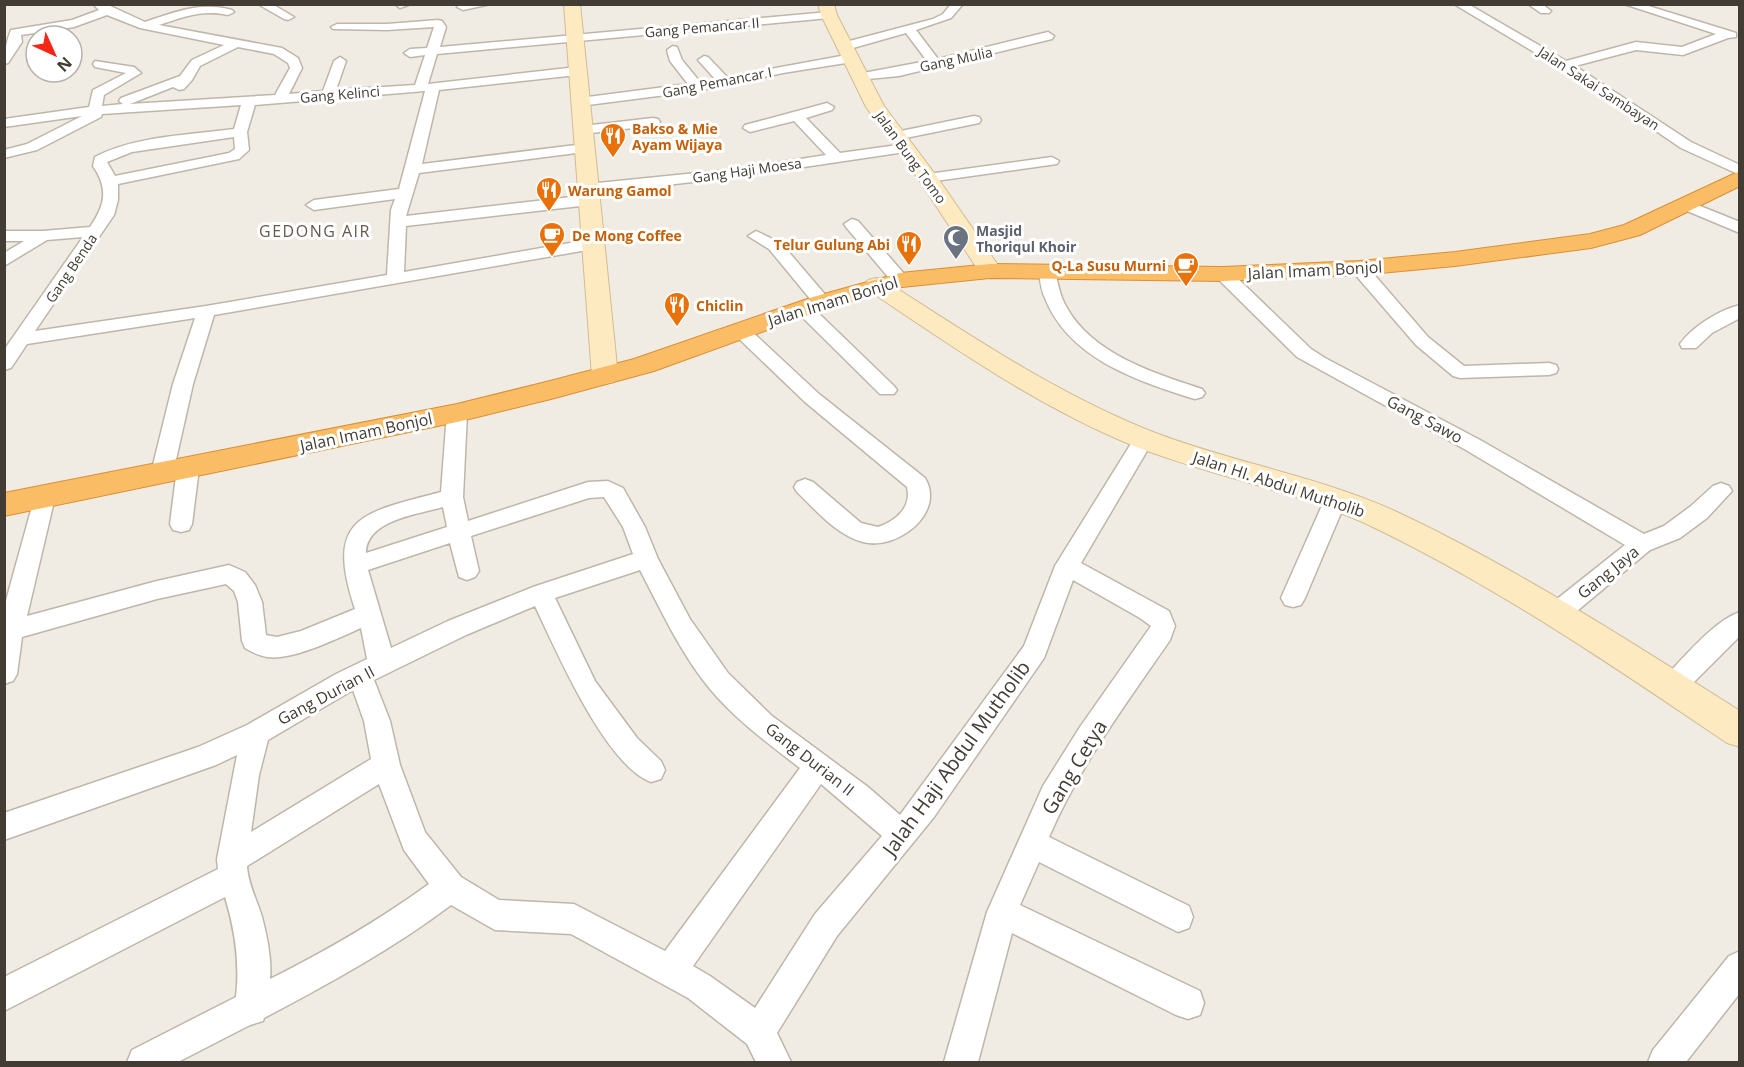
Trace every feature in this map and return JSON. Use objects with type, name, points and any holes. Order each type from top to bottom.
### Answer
[{"type":"highway","name":"Jalan Imam Bonjol","points":[[4,504],[457,413],[604,376],[812,305],[888,282],[942,274],[990,271],[1222,274],[1359,268],[1455,259],[1591,241],[1632,230],[1740,177]]},
{"type":"street","points":[[266,7],[294,4]]},
{"type":"street","points":[[400,5],[406,4]]},
{"type":"street","points":[[463,9],[486,4]]},
{"type":"street","points":[[572,4],[604,376]]},
{"type":"street","name":"Gang Pemancar I","points":[[580,102],[725,82],[849,52],[947,16],[958,4]]},
{"type":"street","name":"Jalan Sakai Sambayan","points":[[1460,4],[1565,65],[1686,145],[1740,171]]},
{"type":"street","points":[[1533,4],[1545,11]]},
{"type":"street","points":[[1629,4],[1740,38]]},
{"type":"street","points":[[266,7],[288,17]]},
{"type":"street","points":[[144,26],[204,9],[214,8],[228,12]]},
{"type":"street","name":"Gang Pemancar II","points":[[410,53],[574,38],[827,10]]},
{"type":"street","name":"Jalan Bung Tomo","points":[[827,10],[862,76],[875,107],[928,178],[990,271]]},
{"type":"street","points":[[84,27],[100,11]]},
{"type":"street","points":[[15,32],[73,24],[100,11],[144,26],[278,51],[294,61],[296,68],[280,98]]},
{"type":"street","points":[[122,17],[144,11]]},
{"type":"street","points":[[4,60],[16,42],[13,18]]},
{"type":"street","points":[[337,27],[387,27],[438,23],[440,27],[431,52],[413,169],[403,193],[398,222],[395,279]]},
{"type":"street","points":[[910,30],[935,63]]},
{"type":"street","points":[[1565,65],[1636,46],[1683,51],[1727,34]]},
{"type":"street","name":"Gang Mulia","points":[[862,76],[899,72],[1048,36]]},
{"type":"street","points":[[162,105],[188,77],[196,63],[235,44]]},
{"type":"street","points":[[673,50],[680,68],[697,87]]},
{"type":"street","points":[[704,60],[725,82]]},
{"type":"street","points":[[328,94],[340,62]]},
{"type":"street","points":[[99,64],[135,73],[98,93],[99,110]]},
{"type":"street","name":"Gang Kelinci","points":[[99,110],[426,87],[578,71]]},
{"type":"street","points":[[4,154],[49,140],[99,110],[188,77]]},
{"type":"street","points":[[108,182],[234,156],[242,150],[240,132],[249,101]]},
{"type":"street","points":[[750,128],[826,107]]},
{"type":"street","points":[[4,123],[99,110]]},
{"type":"street","points":[[797,116],[835,157]]},
{"type":"street","name":"Gang Haji Moesa","points":[[398,222],[835,157],[900,142],[974,120]]},
{"type":"street","points":[[413,169],[584,139],[653,122]]},
{"type":"street","name":"Gang Benda","points":[[4,364],[96,231],[110,207],[111,189],[107,174],[100,166],[100,160],[122,150],[240,132]]},
{"type":"street","points":[[928,178],[1052,161]]},
{"type":"street","points":[[314,205],[403,193]]},
{"type":"street","points":[[1685,205],[1740,228]]},
{"type":"street","points":[[852,225],[888,282]]},
{"type":"street","points":[[4,236],[43,236],[96,231]]},
{"type":"street","points":[[4,261],[43,236]]},
{"type":"street","points":[[756,236],[775,246],[812,305],[887,390]]},
{"type":"street","points":[[22,339],[206,311],[592,244]]},
{"type":"street","points":[[1359,268],[1422,341],[1460,372],[1549,369]]},
{"type":"street","points":[[1047,271],[1051,294],[1070,328],[1115,363],[1195,393]]},
{"type":"street","name":"Gang Sawo","points":[[1222,274],[1304,353],[1473,445],[1642,544]]},
{"type":"street","name":"Jalan HI. Abdul Mutholib","points":[[888,282],[1009,371],[1093,417],[1144,439],[1335,501],[1383,519],[1506,584],[1740,731]]},
{"type":"street","points":[[1689,344],[1706,329],[1740,310]]},
{"type":"street","points":[[162,473],[183,384],[206,311]]},
{"type":"street","points":[[741,331],[812,398],[917,483],[921,495],[919,507],[906,522],[881,536],[868,537],[846,525],[805,487]]},
{"type":"street","points":[[457,413],[452,497],[467,571]]},
{"type":"street","name":"Jalah Haji Abdul Mutholib","points":[[759,1032],[826,925],[924,808],[1035,651],[1066,566],[1144,439]]},
{"type":"street","points":[[181,524],[188,468]]},
{"type":"street","name":"Gang Durian II","points":[[458,532],[588,490],[608,489],[615,493],[634,527],[646,559],[681,626],[719,681],[763,724],[819,765],[901,835]]},
{"type":"street","name":"Gang Jaya","points":[[1556,614],[1642,544],[1672,532],[1699,512],[1721,491]]},
{"type":"street","points":[[4,674],[15,581],[44,497]]},
{"type":"street","points":[[452,497],[382,519],[364,528],[356,538],[357,580],[369,614],[370,670],[377,721],[386,765],[414,840],[450,887],[495,915],[574,918],[699,987],[759,1032],[774,1062]]},
{"type":"street","points":[[1293,598],[1335,501]]},
{"type":"street","points":[[356,565],[458,532]]},
{"type":"street","name":"Gang Durian II","points":[[4,827],[206,756],[256,733],[370,670],[457,628],[541,593],[646,559]]},
{"type":"street","name":"Gang Cetya","points":[[961,1062],[1002,912],[1053,795],[1089,735],[1161,633],[1163,626],[1160,618],[1149,611],[1066,566]]},
{"type":"street","points":[[8,631],[157,590],[229,574],[240,578],[247,588],[255,641],[266,647],[281,646],[369,614]]},
{"type":"street","points":[[541,593],[586,688],[627,746],[651,770]]},
{"type":"street","points":[[1672,687],[1718,640],[1740,622]]},
{"type":"street","points":[[251,1009],[255,969],[247,919],[233,868],[243,786],[256,733]]},
{"type":"street","points":[[4,994],[233,868],[386,765]]},
{"type":"street","points":[[670,971],[819,765]]},
{"type":"street","points":[[1032,843],[1178,917]]},
{"type":"street","points":[[144,1062],[251,1009],[345,958],[397,926],[450,887]]},
{"type":"street","points":[[1002,912],[1188,1003]]},
{"type":"street","points":[[1665,1062],[1740,967]]},
{"type":"place","name":"Bakso & Mie Ayam Wijaya","points":[[613,159]]},
{"type":"place","name":"Warung Gamol","points":[[549,213]]},
{"type":"place","name":"De Mong Coffee","points":[[552,258]]},
{"type":"place","name":"Masjid Thoriqul Khoir","points":[[956,261]]},
{"type":"place","name":"Telur Gulung Abi","points":[[909,267]]},
{"type":"place","name":"Q-La Susu Murni","points":[[1186,288]]},
{"type":"place","name":"Chiclin","points":[[677,328]]},
{"type":"district","name":"GEDONG AIR","points":[[315,231]]}]
